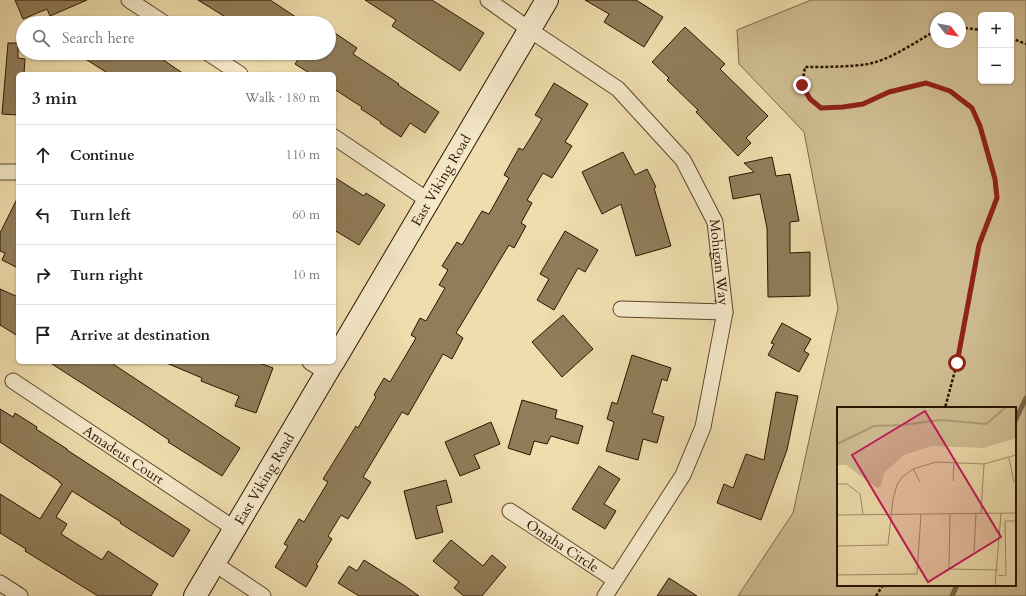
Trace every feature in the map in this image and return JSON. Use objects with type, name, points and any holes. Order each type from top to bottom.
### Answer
[{"type":"street","points":[[129,0],[153,16]]},
{"type":"street","name":"Mohigan Way","points":[[488,0],[618,89],[683,160],[715,222],[725,312],[703,427],[683,475],[605,596]]},
{"type":"street","name":"East Viking Road","points":[[336,348],[429,201],[547,0]]},
{"type":"street","points":[[219,60],[237,72]]},
{"type":"street","points":[[336,138],[429,201]]},
{"type":"street","points":[[0,172],[16,172]]},
{"type":"street","points":[[621,309],[725,312]]},
{"type":"street","name":"East Viking Road","points":[[195,596],[235,529],[326,364]]},
{"type":"street","name":"Amadeus Court","points":[[13,381],[235,529]]},
{"type":"street","name":"Omaha Circle","points":[[510,511],[616,580]]},
{"type":"street","points":[[214,564],[263,596]]},
{"type":"street","points":[[0,583],[20,596]]},
{"type":"path","points":[[966,28],[978,30]]},
{"type":"path","points":[[930,34],[896,53],[869,64],[835,67],[805,67],[802,85],[810,99],[821,108],[863,104],[889,92],[926,83],[950,91],[972,108],[980,126],[995,179],[997,198],[979,245],[957,363],[944,407]]},
{"type":"path","points":[[1014,39],[1026,44]]},
{"type":"path","points":[[876,596],[882,586]]},
{"type":"shaded area","points":[[811,0],[1026,0],[1026,596],[738,596],[793,513],[838,308],[804,132],[739,64],[737,30]]},
{"type":"building","points":[[15,0],[87,0],[50,16],[47,9],[30,16],[22,16]]},
{"type":"building","points":[[198,0],[270,0],[294,16],[224,16]]},
{"type":"building","points":[[365,0],[432,0],[484,33],[460,71],[392,26],[396,20]]},
{"type":"building","points":[[585,0],[636,0],[663,17],[644,47],[604,22],[609,14]]},
{"type":"building","points":[[685,27],[725,64],[720,69],[768,116],[746,138],[751,143],[738,156],[696,112],[698,110],[667,80],[669,78],[652,62]]},
{"type":"building","points":[[336,34],[357,48],[353,54],[439,112],[425,133],[410,123],[401,137],[361,109],[362,107],[336,90],[336,72],[308,72],[295,64],[298,60],[336,60]]},
{"type":"building","points":[[8,43],[16,43],[16,60],[25,60],[24,72],[16,72],[16,115],[2,114]]},
{"type":"building","points":[[87,60],[163,60],[181,72],[106,72]]},
{"type":"building","points":[[554,83],[588,104],[565,142],[572,146],[552,178],[543,173],[527,200],[532,203],[521,223],[526,226],[514,248],[509,245],[456,333],[463,338],[452,359],[443,354],[408,415],[402,412],[363,477],[371,482],[348,519],[341,515],[328,536],[332,539],[316,565],[318,566],[306,587],[275,567],[288,546],[284,544],[299,519],[304,522],[328,482],[323,479],[356,426],[358,428],[376,397],[374,395],[384,378],[390,382],[416,338],[411,335],[420,318],[426,321],[445,288],[439,285],[448,270],[442,266],[457,242],[462,245],[482,211],[489,214],[509,178],[504,175],[519,148],[523,150],[542,119],[535,115]]},
{"type":"building","points":[[623,152],[635,175],[647,169],[656,187],[654,188],[671,246],[636,256],[621,204],[602,214],[582,172]]},
{"type":"building","points":[[772,157],[776,176],[790,174],[799,221],[790,222],[790,253],[810,252],[810,296],[768,297],[767,228],[760,194],[733,199],[729,177],[754,172],[744,163]]},
{"type":"building","points":[[336,178],[364,196],[366,193],[385,205],[359,245],[336,231]]},
{"type":"building","points":[[16,201],[16,267],[2,260],[5,253],[0,251],[0,233]]},
{"type":"building","points":[[565,231],[598,250],[585,272],[578,268],[554,310],[537,300],[549,279],[540,274]]},
{"type":"building","points":[[0,289],[16,296],[16,335],[0,325]]},
{"type":"building","points":[[563,315],[593,349],[562,377],[532,342]]},
{"type":"building","points":[[782,323],[811,339],[804,351],[809,354],[799,372],[768,355],[774,344],[771,343]]},
{"type":"building","points":[[632,355],[671,368],[667,381],[662,379],[652,413],[664,417],[657,443],[643,439],[638,460],[606,451],[614,422],[607,419],[612,402],[617,404]]},
{"type":"building","points":[[52,364],[113,364],[240,448],[222,476],[168,442],[169,440]]},
{"type":"building","points":[[169,364],[262,364],[273,368],[256,413],[235,406],[239,396],[201,381],[202,378]]},
{"type":"building","points":[[776,392],[798,396],[787,450],[761,520],[717,503],[724,484],[733,488],[746,454],[764,460]]},
{"type":"building","points":[[522,400],[557,410],[555,418],[583,426],[578,444],[551,436],[547,444],[534,441],[530,455],[508,448]]},
{"type":"building","points":[[0,409],[13,417],[15,413],[37,427],[36,429],[67,450],[190,530],[173,557],[72,491],[56,517],[67,524],[61,534],[102,560],[108,551],[158,584],[151,596],[98,596],[25,551],[26,549],[0,533],[0,494],[40,519],[62,484],[0,442]]},
{"type":"building","points":[[491,422],[500,444],[474,455],[480,468],[460,476],[445,442]]},
{"type":"building","points":[[599,466],[620,479],[604,504],[616,511],[605,529],[572,509]]},
{"type":"building","points":[[446,480],[452,502],[436,506],[443,532],[416,539],[404,491]]},
{"type":"building","points":[[451,540],[483,566],[492,555],[506,567],[482,596],[464,596],[454,588],[459,582],[433,561]]},
{"type":"building","points":[[364,560],[419,596],[359,596],[338,583],[349,566],[357,571]]},
{"type":"building","points":[[669,578],[697,596],[657,596]]},
{"type":"waterway","points":[[1016,419],[1026,398]]},
{"type":"waterway","points":[[952,596],[957,586]]},
{"type":"route","points":[[802,85],[810,99],[821,108],[863,104],[889,92],[926,83],[950,91],[972,108],[980,126],[995,179],[997,198],[979,245],[957,363]]}]
